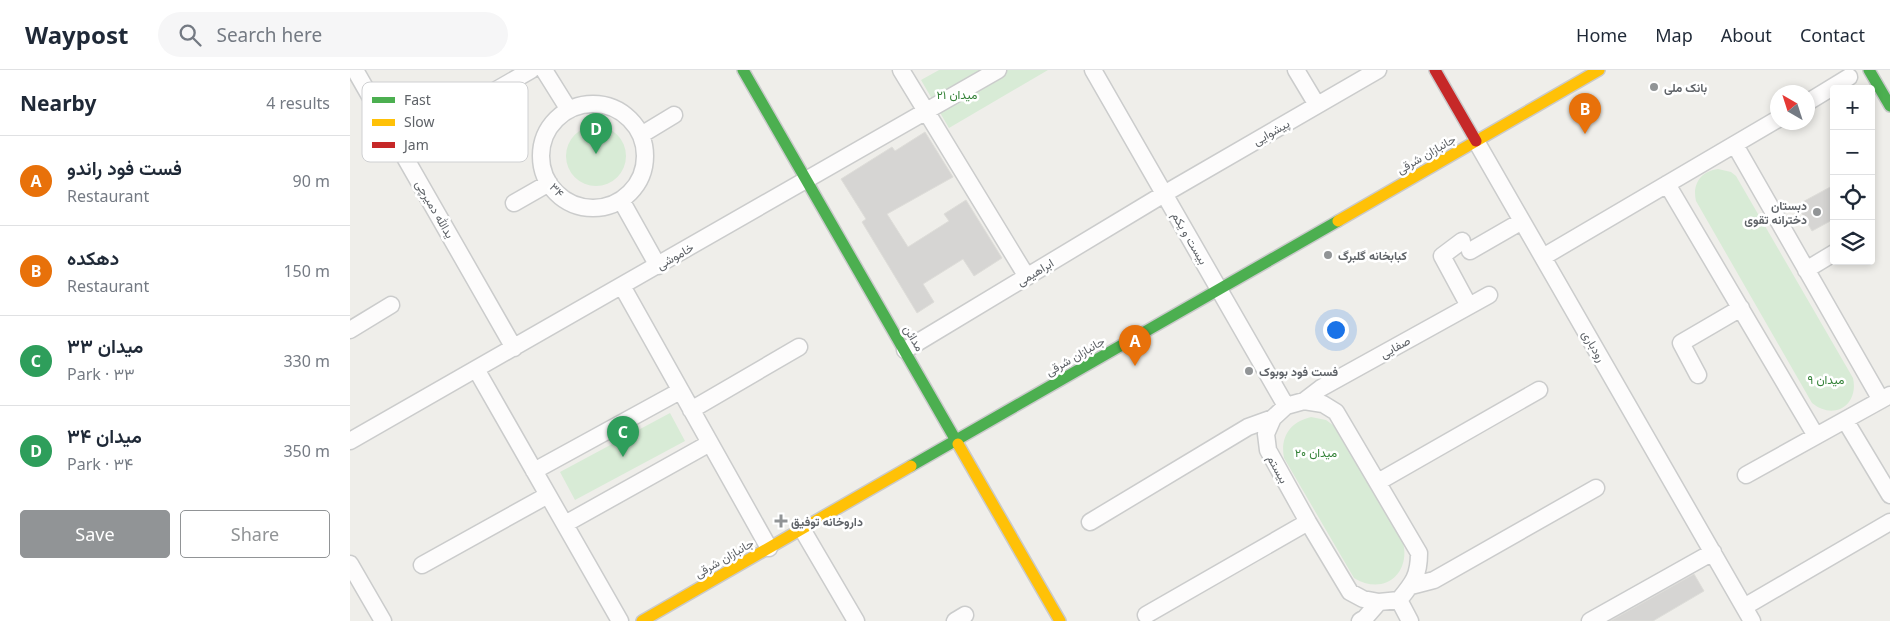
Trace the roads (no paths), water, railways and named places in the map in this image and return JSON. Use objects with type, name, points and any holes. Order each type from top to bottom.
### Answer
[{"type":"main road","name":"مدائن","points":[[743,70],[1060,621]]},
{"type":"main road","name":"رودباری","points":[[1435,70],[1476,141]]},
{"type":"main road","name":"جانبازان شرقی","points":[[642,621],[1599,70]]},
{"type":"main road","points":[[1869,70],[1890,106]]},
{"type":"street","name":"یدالله دمیرچی","points":[[355,70],[362,82]]},
{"type":"street","points":[[510,82],[531,70]]},
{"type":"street","points":[[544,70],[569,110]]},
{"type":"street","points":[[900,70],[1027,277]]},
{"type":"street","name":"خاموشی","points":[[350,441],[998,70]]},
{"type":"street","name":"بیست و یکم","points":[[1093,70],[1286,406]]},
{"type":"street","points":[[1296,70],[1317,105]]},
{"type":"street","name":"پیشوایی","points":[[1164,194],[1378,70]]},
{"type":"street","points":[[1815,98],[1849,78]]},
{"type":"street","name":"۳۴","points":[[585,105],[602,105],[618,110],[632,121],[641,135],[645,150],[645,164],[641,178],[632,191],[621,200],[606,207],[589,208],[573,204],[559,196],[549,183],[542,168],[542,151],[546,134],[556,120],[569,110],[585,105]]},
{"type":"street","points":[[641,135],[674,115]]},
{"type":"street","points":[[1543,257],[1770,124]]},
{"type":"street","name":"رودباری","points":[[1476,141],[1748,614]]},
{"type":"street","points":[[1734,145],[1806,270],[1885,398],[1746,476]]},
{"type":"street","name":"یدالله دمیرچی","points":[[408,162],[514,348]]},
{"type":"street","points":[[514,203],[549,183]]},
{"type":"street","points":[[1668,184],[1816,436]]},
{"type":"street","name":"ابراهیمی","points":[[905,350],[1164,194]]},
{"type":"street","points":[[621,200],[658,266]]},
{"type":"street","points":[[1469,306],[1442,256],[1522,221]]},
{"type":"street","points":[[1806,270],[1830,256]]},
{"type":"street","points":[[622,286],[769,548]]},
{"type":"street","name":"صفایی","points":[[1304,402],[1321,388],[1489,295]]},
{"type":"street","points":[[350,330],[391,305]]},
{"type":"street","points":[[1698,375],[1681,343],[1741,308]]},
{"type":"street","points":[[691,410],[800,347]]},
{"type":"street","points":[[476,369],[620,621]]},
{"type":"street","points":[[1378,482],[1539,390]]},
{"type":"street","points":[[534,471],[680,391]]},
{"type":"street","points":[[1090,522],[1248,427],[1273,418],[1286,406],[1304,402],[1323,404],[1336,412],[1419,553],[1419,569],[1411,586],[1398,600],[1410,621]]},
{"type":"street","name":"بیستم","points":[[1273,418],[1266,434],[1268,450],[1350,592],[1363,599],[1379,602],[1398,600]]},
{"type":"street","points":[[1845,420],[1890,496]]},
{"type":"street","points":[[565,524],[710,443]]},
{"type":"street","points":[[1411,586],[1434,580],[1596,488]]},
{"type":"street","points":[[422,566],[548,495]]},
{"type":"street","points":[[1146,615],[1308,522]]},
{"type":"street","points":[[1748,614],[1890,522]]},
{"type":"street","points":[[802,529],[856,621]]},
{"type":"street","points":[[1590,621],[1712,552]]},
{"type":"street","points":[[350,564],[383,621]]},
{"type":"street","points":[[1360,621],[1379,602]]},
{"type":"place","name":"بانک ملی","points":[[1654,87]]},
{"type":"place","name":"دهکده","points":[[1585,134]]},
{"type":"place","name":"میدان ۳۴","points":[[596,154]]},
{"type":"place","name":"دبستان دخترانه تقوی","points":[[1817,212]]},
{"type":"place","name":"کبابخانه گلبرگ","points":[[1328,255]]},
{"type":"place","name":"فست فود راندو","points":[[1135,366]]},
{"type":"place","name":"فست فود بوبوک","points":[[1249,371]]},
{"type":"place","name":"میدان ۳۳","points":[[623,457]]},
{"type":"place","name":"داروخانه توفیق","points":[[781,521]]},
{"type":"park label","name":"میدان ۲۱","points":[[957,94]]},
{"type":"park label","name":"میدان ۹","points":[[1826,379]]},
{"type":"park label","name":"میدان ۲۰","points":[[1316,452]]}]
